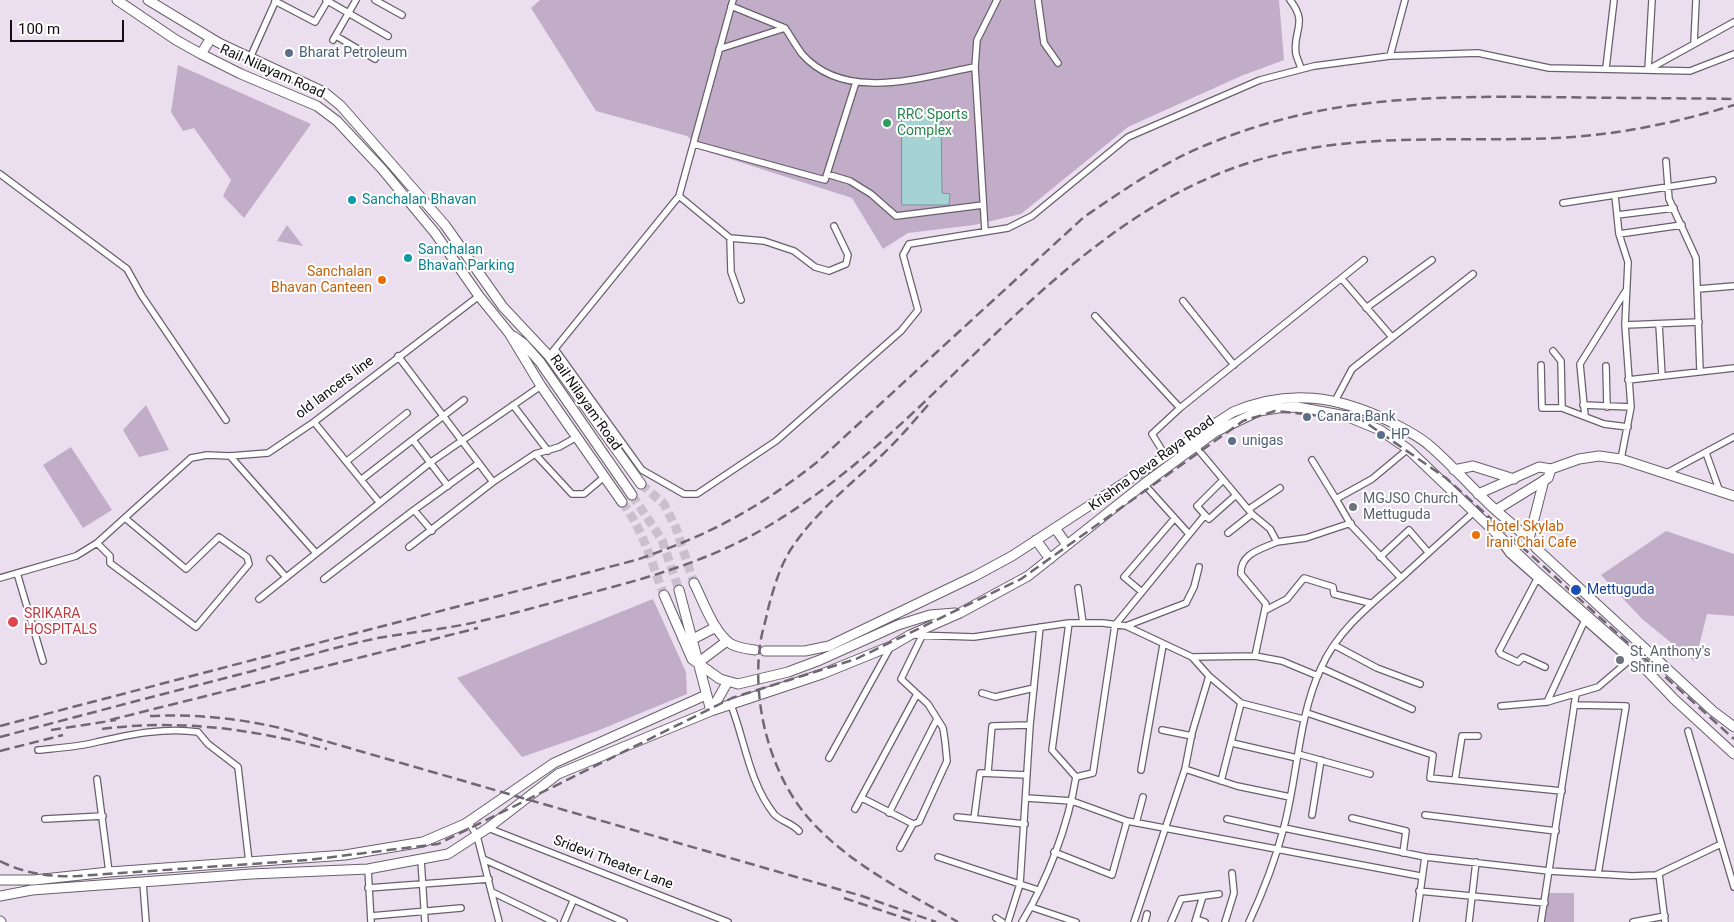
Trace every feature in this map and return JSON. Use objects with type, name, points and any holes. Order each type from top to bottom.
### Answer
[{"type":"main road","name":"Rail Nilayam Road","points":[[118,0],[176,40],[201,54],[242,74],[318,106],[337,121],[382,169],[435,233],[479,296],[508,332],[540,386],[602,478],[622,502]]},
{"type":"main road","name":"Rail Nilayam Road","points":[[148,0],[211,38],[324,92],[341,106],[445,226],[502,307],[516,322],[552,352],[640,484]]},
{"type":"main road","points":[[201,54],[211,38]]},
{"type":"main road","name":"Rail Nilayam Road","points":[[508,332],[524,344],[540,362],[632,495]]},
{"type":"main road","name":"Krishna Deva Raya Road","points":[[765,651],[805,651],[829,646],[949,589],[1012,556],[1216,421],[1248,405],[1272,399],[1302,397],[1335,400],[1361,408],[1406,430],[1429,445],[1478,494],[1529,539],[1537,549],[1705,704],[1734,727]]},
{"type":"main road","name":"Krishna Deva Raya Road","points":[[0,896],[32,890],[251,874],[368,869],[448,854],[488,828],[558,774],[711,711],[822,674],[891,646],[910,635],[960,613],[1028,576],[1144,484],[1215,432],[1259,412],[1297,407],[1342,415],[1362,422],[1408,449],[1494,532],[1734,754]]},
{"type":"main road","points":[[1478,494],[1539,467],[1551,469],[1579,459],[1599,456],[1621,459],[1734,496]]},
{"type":"main road","points":[[1454,470],[1473,466],[1514,478]]},
{"type":"main road","points":[[1496,510],[1548,478],[1551,469]]},
{"type":"main road","points":[[1529,539],[1544,480]]},
{"type":"main road","points":[[1054,528],[1067,545]]},
{"type":"main road","points":[[1036,540],[1050,559]]},
{"type":"main road","points":[[694,583],[716,627],[728,641],[742,648],[755,650]]},
{"type":"main road","points":[[679,590],[711,711]]},
{"type":"main road","points":[[664,595],[692,658],[713,675],[727,683],[711,711]]},
{"type":"main road","name":"Krishna Deva Raya Road","points":[[727,683],[750,683],[820,660],[898,625],[930,615],[960,613]]},
{"type":"main road","points":[[693,639],[716,627]]},
{"type":"main road","points":[[699,662],[728,641]]},
{"type":"main road","points":[[0,880],[34,880],[109,872],[345,855],[397,848],[423,842],[447,833],[468,821],[554,763],[706,695]]},
{"type":"street","points":[[250,58],[276,0],[315,22],[327,0],[388,36]]},
{"type":"street","points":[[356,0],[334,38],[375,59]]},
{"type":"street","points":[[376,0],[402,15]]},
{"type":"street","points":[[985,232],[975,67],[977,40],[996,0]]},
{"type":"street","points":[[1038,0],[1044,43],[1058,63]]},
{"type":"street","points":[[1290,0],[1298,10],[1300,18],[1296,52],[1302,69]]},
{"type":"street","points":[[1390,56],[1405,0]]},
{"type":"street","points":[[1606,68],[1614,0]]},
{"type":"street","points":[[1648,70],[1652,0]]},
{"type":"street","points":[[1694,44],[1696,0]]},
{"type":"street","points":[[975,67],[894,83],[856,82],[838,78],[803,55],[785,28],[732,3],[679,196],[552,352],[642,470],[684,494],[697,494],[776,442],[901,330],[918,310],[903,255],[909,244],[1008,228],[1032,216],[1128,137],[1260,80],[1302,69],[1390,56],[1478,53],[1550,68],[1690,71],[1734,54]]},
{"type":"street","points":[[1648,70],[1734,22]]},
{"type":"street","points":[[719,49],[785,28]]},
{"type":"street","points":[[694,144],[825,180],[856,82]]},
{"type":"street","points":[[1666,161],[1667,187],[1696,258],[1700,371]]},
{"type":"street","points":[[0,174],[127,269],[142,296],[226,420]]},
{"type":"street","points":[[827,174],[850,181],[871,194],[896,216],[983,205]]},
{"type":"street","points":[[1563,203],[1713,180]]},
{"type":"street","points":[[679,196],[730,238],[764,240],[794,251],[815,267],[829,271],[846,264],[848,255],[834,226]]},
{"type":"street","points":[[1615,196],[1619,234],[1628,262],[1625,292],[1628,380],[1631,407],[1621,459]]},
{"type":"street","points":[[1617,215],[1674,208]]},
{"type":"street","points":[[1619,234],[1682,225]]},
{"type":"street","points":[[730,238],[731,272],[741,300]]},
{"type":"street","points":[[1165,455],[1152,434],[1180,408],[1364,260]]},
{"type":"street","points":[[1366,308],[1432,260]]},
{"type":"street","points":[[1335,400],[1352,369],[1391,336],[1473,274]]},
{"type":"street","points":[[1342,279],[1391,336]]},
{"type":"street","points":[[1698,289],[1734,286]]},
{"type":"street","points":[[1585,416],[1580,364],[1625,292]]},
{"type":"street","name":"old lancers line","points":[[125,518],[191,458],[207,455],[230,456],[268,453],[314,422],[479,296]]},
{"type":"street","points":[[1183,301],[1234,365]]},
{"type":"street","points":[[1095,316],[1180,408]]},
{"type":"street","points":[[1626,325],[1699,322]]},
{"type":"street","points":[[1659,324],[1662,376]]},
{"type":"street","points":[[1553,350],[1561,361],[1562,408]]},
{"type":"street","points":[[398,356],[493,482]]},
{"type":"street","points":[[1541,365],[1542,408],[1562,408],[1604,424],[1628,427]]},
{"type":"street","points":[[1606,366],[1607,407]]},
{"type":"street","points":[[1628,380],[1734,368]]},
{"type":"street","points":[[259,599],[431,462],[540,386]]},
{"type":"street","points":[[362,479],[464,400]]},
{"type":"street","points":[[513,405],[548,451]]},
{"type":"street","points":[[1583,405],[1631,407]]},
{"type":"street","points":[[347,461],[407,413]]},
{"type":"street","points":[[314,422],[380,502]]},
{"type":"street","points":[[1665,474],[1734,437]]},
{"type":"street","points":[[409,547],[493,482],[535,454],[548,451],[575,438]]},
{"type":"street","points":[[413,440],[448,486]]},
{"type":"street","points":[[1196,447],[1250,511],[1270,529],[1277,542]]},
{"type":"street","points":[[1336,499],[1372,478],[1408,449]]},
{"type":"street","points":[[1706,452],[1720,492]]},
{"type":"street","points":[[535,454],[572,494],[584,494],[602,478]]},
{"type":"street","points":[[230,456],[316,553]]},
{"type":"street","points":[[1312,460],[1351,523],[1401,578]]},
{"type":"street","points":[[324,579],[479,463]]},
{"type":"street","points":[[1223,480],[1197,506],[1209,519],[1236,495]]},
{"type":"street","points":[[1144,484],[1188,534]]},
{"type":"street","points":[[1228,533],[1250,511],[1280,488]]},
{"type":"street","points":[[414,510],[432,531]]},
{"type":"street","points":[[1248,922],[1269,878],[1290,797],[1303,719],[1321,668],[1334,645],[1370,603],[1401,578],[1474,512]]},
{"type":"street","points":[[1076,776],[1093,773],[1115,625],[1205,515]]},
{"type":"street","points":[[0,578],[76,556],[97,543],[125,518],[186,569],[219,537],[247,557],[249,564],[196,627],[110,563],[110,556],[97,543]]},
{"type":"street","points":[[1142,592],[1124,577],[1174,519]]},
{"type":"street","points":[[1255,656],[1266,610],[1263,599],[1244,580],[1240,570],[1247,556],[1277,542],[1306,538],[1351,523]]},
{"type":"street","points":[[1380,557],[1409,530],[1428,552]]},
{"type":"street","points":[[1494,532],[1500,544],[1509,554],[1631,658],[1598,687],[1547,702],[1500,706]]},
{"type":"street","points":[[270,559],[286,577]]},
{"type":"street","points":[[1126,626],[1186,603],[1194,587],[1199,567]]},
{"type":"street","points":[[17,573],[43,661]]},
{"type":"street","points":[[1266,610],[1287,599],[1304,578],[1333,587],[1334,594],[1370,603]]},
{"type":"street","points":[[1537,579],[1499,651],[1500,654],[1518,662],[1523,657],[1545,667]]},
{"type":"street","points":[[1078,588],[1082,623]]},
{"type":"street","points":[[1547,702],[1585,620]]},
{"type":"street","points":[[910,635],[974,637],[1082,623],[1126,626],[1192,657],[1255,656],[1282,661],[1318,676]]},
{"type":"street","points":[[1069,624],[1052,750],[1076,776]]},
{"type":"street","points":[[1008,922],[1020,884],[1030,725],[1040,627]]},
{"type":"street","points":[[862,798],[913,824],[919,822],[947,761],[943,728],[928,704],[901,679],[922,636]]},
{"type":"street","points":[[1141,770],[1163,645]]},
{"type":"street","points":[[1334,645],[1378,668],[1420,684]]},
{"type":"street","points":[[829,758],[891,646]]},
{"type":"street","points":[[1192,657],[1209,676],[1241,703],[1303,719]]},
{"type":"street","points":[[1321,668],[1412,709]]},
{"type":"street","points":[[1183,762],[1209,676]]},
{"type":"street","points":[[982,693],[995,697],[1034,688]]},
{"type":"street","points":[[856,809],[917,694]]},
{"type":"street","points":[[1541,922],[1576,694]]},
{"type":"street","points":[[1222,781],[1241,703]]},
{"type":"street","points":[[730,705],[750,767],[765,801],[775,816],[794,825],[799,831]]},
{"type":"street","points":[[1574,705],[1626,706],[1598,874]]},
{"type":"street","points":[[1306,713],[1434,755],[1430,778],[1562,791]]},
{"type":"street","points":[[889,813],[937,719]]},
{"type":"street","points":[[988,772],[992,726],[1030,725]]},
{"type":"street","points":[[38,750],[131,735],[179,730],[198,732],[208,744],[238,767],[249,862]]},
{"type":"street","points":[[1162,730],[1190,735]]},
{"type":"street","points":[[1688,731],[1734,887]]},
{"type":"street","points":[[1134,922],[1185,770],[1190,735]]},
{"type":"street","points":[[1455,780],[1462,736],[1478,736]]},
{"type":"street","points":[[1232,743],[1321,760],[1370,774]]},
{"type":"street","points":[[1312,815],[1321,760]]},
{"type":"street","points":[[1185,770],[1290,797]]},
{"type":"street","points":[[974,819],[979,774],[988,772],[1027,775]]},
{"type":"street","points":[[1022,922],[1031,907],[1054,852],[1072,801],[1076,776]]},
{"type":"street","points":[[97,779],[109,872]]},
{"type":"street","points":[[1136,822],[1143,797]]},
{"type":"street","points":[[1026,798],[1072,801],[1127,821],[1420,876]]},
{"type":"street","points":[[45,819],[103,816]]},
{"type":"street","points":[[1424,816],[1556,831]]},
{"type":"street","points":[[957,817],[1025,824]]},
{"type":"street","points":[[1352,818],[1406,831],[1403,853]]},
{"type":"street","points":[[1227,819],[1424,857],[1550,871],[1632,876],[1659,874],[1721,844]]},
{"type":"street","points":[[468,821],[477,836],[499,922]]},
{"type":"street","points":[[1054,852],[1112,874],[1127,821]]},
{"type":"street","points":[[900,848],[913,824]]},
{"type":"street","name":"Sridevi Theater Lane","points":[[488,828],[728,922]]},
{"type":"street","points":[[1416,922],[1420,876],[1424,857]]},
{"type":"street","points":[[938,858],[1038,890]]},
{"type":"street","points":[[484,859],[623,922]]},
{"type":"street","points":[[422,860],[425,922]]},
{"type":"street","points":[[1470,922],[1476,862]]},
{"type":"street","points":[[368,869],[371,919],[461,908]]},
{"type":"street","points":[[1225,922],[1234,893],[1232,873]]},
{"type":"street","points":[[1633,922],[1665,919],[1659,874]]},
{"type":"street","points":[[368,888],[489,879]]},
{"type":"street","points":[[143,883],[146,922]]},
{"type":"street","points":[[1419,891],[1544,903]]},
{"type":"street","points":[[492,892],[554,922]]},
{"type":"street","points":[[1171,922],[1181,899],[1220,894]]},
{"type":"street","points":[[1203,896],[1195,920],[1205,922]]},
{"type":"street","points":[[564,922],[574,901]]},
{"type":"street","points":[[1031,907],[1076,922]]},
{"type":"street","points":[[1145,922],[1147,914]]},
{"type":"street","points":[[996,918],[1002,922]]},
{"type":"shaded area","name":"RRC Sports Complex","points":[[540,0],[1279,0],[1284,60],[1241,76],[1128,127],[1021,214],[974,225],[908,233],[883,249],[852,198],[702,150],[687,136],[596,111],[531,8]]},
{"type":"shaded area","points":[[178,65],[311,124],[244,218],[223,196],[231,180],[194,128],[183,131],[171,112]]},
{"type":"shaded area","points":[[902,111],[941,111],[942,193],[950,194],[949,205],[902,205]]},
{"type":"shaded area","points":[[287,225],[303,246],[277,241]]},
{"type":"shaded area","points":[[146,405],[169,450],[139,457],[123,430]]},
{"type":"shaded area","points":[[71,447],[112,510],[83,528],[43,465]]},
{"type":"shaded area","points":[[1666,531],[1734,554],[1734,616],[1707,614],[1695,662],[1642,619],[1601,575]]},
{"type":"shaded area","points":[[653,599],[686,672],[687,694],[597,731],[522,757],[457,678]]},
{"type":"shaded area","points":[[1546,893],[1574,893],[1574,922],[1541,922]]},
{"type":"tunnel","points":[[641,484],[664,504],[676,528],[694,583]]},
{"type":"tunnel","points":[[632,495],[662,540],[679,590]]},
{"type":"tunnel","points":[[622,502],[642,535],[664,595]]},
{"type":"railway","points":[[0,726],[636,560],[709,531],[752,508],[816,463],[1084,217],[1161,167],[1211,143],[1294,116],[1376,102],[1458,97],[1734,99]]},
{"type":"railway","points":[[0,737],[346,645],[468,624],[624,584],[699,560],[747,538],[770,525],[829,485],[884,440],[1041,292],[1095,246],[1154,206],[1218,174],[1260,159],[1344,144],[1428,139],[1556,138],[1601,134],[1646,127],[1734,105]]},
{"type":"railway","points":[[928,405],[888,449],[824,509],[802,533],[788,553],[775,584],[761,637],[758,669],[759,692],[762,716],[775,763],[785,784],[812,822],[844,852],[862,865],[958,922]]},
{"type":"railway","points":[[0,861],[38,874],[78,876],[308,860],[438,844],[732,698],[856,659],[1021,579],[1243,421],[1275,411],[1362,420],[1446,478],[1734,739]]},
{"type":"railway","points":[[110,720],[478,628]]},
{"type":"railway","points":[[150,716],[216,718],[280,728],[862,896],[936,922]]},
{"type":"railway","points":[[51,730],[116,720]]},
{"type":"railway","points":[[102,729],[160,725],[216,728],[272,736],[327,749]]},
{"type":"railway","points":[[0,751],[63,735]]},
{"type":"railway","points":[[844,898],[916,922]]},
{"type":"place","name":"Bharat Petroleum","points":[[289,53]]},
{"type":"place","name":"RRC Sports Complex","points":[[887,123]]},
{"type":"place","name":"Sanchalan Bhavan","points":[[352,200]]},
{"type":"place","name":"Sanchalan Bhavan Parking","points":[[408,258]]},
{"type":"place","name":"Sanchalan Bhavan Canteen","points":[[382,280]]},
{"type":"place","name":"Canara Bank","points":[[1307,417]]},
{"type":"place","name":"HP","points":[[1381,435]]},
{"type":"place","name":"unigas","points":[[1232,441]]},
{"type":"place","name":"MGJSO Church Mettuguda","points":[[1353,507]]},
{"type":"place","name":"Hotel Skylab Irani Chai Cafe","points":[[1476,535]]},
{"type":"place","name":"Mettuguda","points":[[1576,590]]},
{"type":"place","name":"SRIKARA HOSPITALS","points":[[13,622]]},
{"type":"place","name":"St. Anthony's Shrine","points":[[1620,660]]}]
